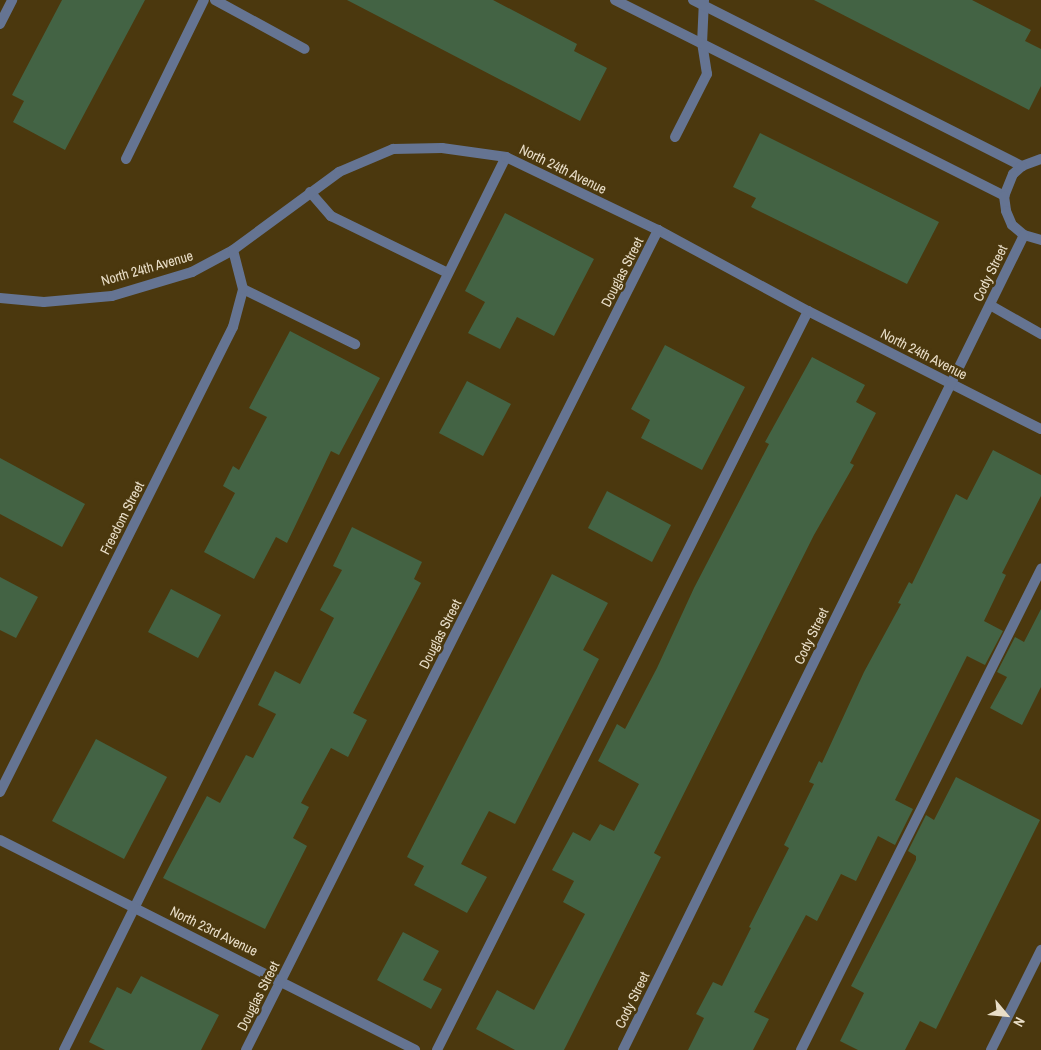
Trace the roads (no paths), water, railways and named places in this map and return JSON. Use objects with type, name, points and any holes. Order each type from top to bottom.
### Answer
[{"type":"street","points":[[0,24],[12,0]]},
{"type":"street","points":[[126,159],[204,0]]},
{"type":"street","points":[[215,0],[305,49]]},
{"type":"street","points":[[614,0],[1004,196]]},
{"type":"street","points":[[675,137],[707,74],[702,44],[700,2],[1022,166]]},
{"type":"street","name":"North 24th Avenue","points":[[0,298],[44,302],[112,296],[192,272],[233,250],[339,172],[392,149],[442,148],[506,157],[658,230],[808,311],[1041,429]]},
{"type":"street","points":[[64,1050],[506,157]]},
{"type":"street","points":[[1041,160],[1022,166],[1007,184],[1004,196],[1006,211],[1012,225],[1024,235],[1041,240]]},
{"type":"street","points":[[310,192],[331,216],[448,273]]},
{"type":"street","name":"Douglas Street","points":[[246,1050],[658,230]]},
{"type":"street","name":"Cody Street","points":[[623,1050],[1024,235]]},
{"type":"street","name":"Freedom Street","points":[[0,792],[233,327],[243,289],[233,250]]},
{"type":"street","points":[[243,289],[355,344]]},
{"type":"street","points":[[990,305],[1041,334]]},
{"type":"street","points":[[437,1050],[808,311]]},
{"type":"street","points":[[801,1050],[1041,569]]},
{"type":"street","name":"North 23rd Avenue","points":[[0,840],[281,980],[414,1050]]},
{"type":"street","points":[[991,1050],[1041,950]]}]
